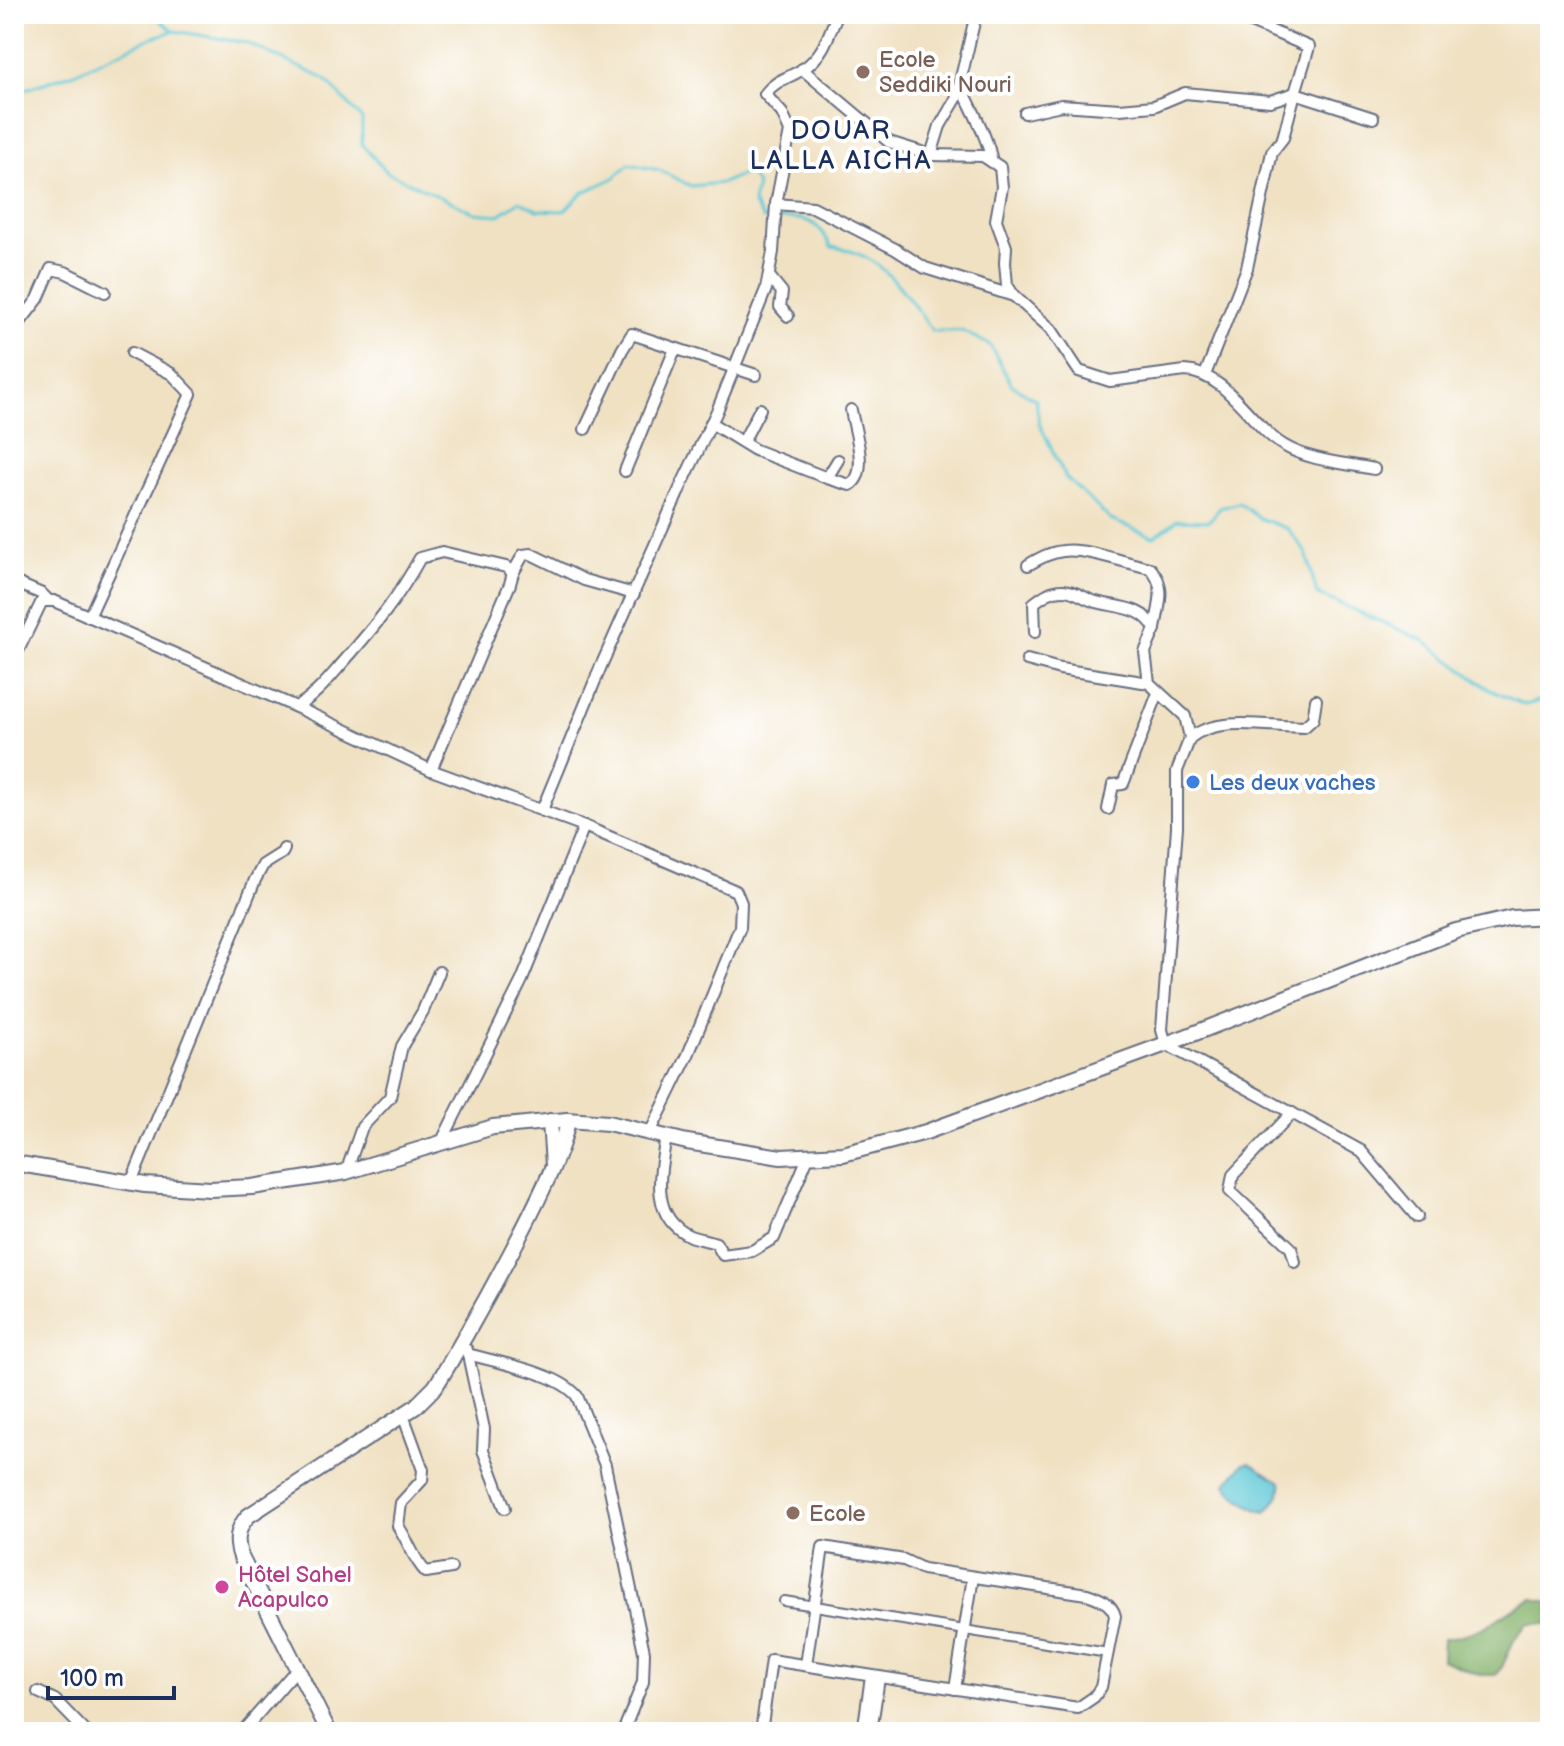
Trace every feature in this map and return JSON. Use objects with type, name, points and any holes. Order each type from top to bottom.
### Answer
[{"type":"main road","points":[[14,1163],[131,1183],[176,1187],[252,1187],[346,1172],[442,1141],[516,1124],[567,1120],[608,1123],[734,1151],[808,1157],[843,1154],[926,1132],[1166,1044],[1456,931],[1512,918],[1550,916]]},
{"type":"main road","points":[[556,1148],[567,1132],[567,1120]]},
{"type":"main road","points":[[329,1732],[241,1557],[237,1542],[240,1528],[254,1512],[403,1415],[435,1387],[465,1336],[553,1166],[556,1148],[550,1121]]},
{"type":"main road","points":[[556,1148],[586,1121]]},
{"type":"main road","points":[[516,1124],[556,1148]]},
{"type":"street","points":[[542,810],[766,289],[776,204],[790,131],[782,113],[765,94],[776,82],[815,60],[824,47],[837,14]]},
{"type":"street","points":[[931,155],[940,126],[956,99],[976,14]]},
{"type":"street","points":[[1205,375],[1247,268],[1272,152],[1283,138],[1309,47],[1232,14]]},
{"type":"street","points":[[802,69],[889,142],[931,155],[983,156],[1000,167],[1002,187],[996,220],[1006,247],[1007,285],[1014,296],[1051,329],[1079,371],[1110,381],[1185,371],[1205,375],[1283,445],[1315,457],[1374,469]]},
{"type":"street","points":[[959,81],[985,135],[992,162]]},
{"type":"street","points":[[1025,113],[1061,105],[1120,109],[1154,106],[1185,93],[1270,101],[1295,93],[1373,118]]},
{"type":"street","points":[[776,204],[813,207],[925,268],[1014,296]]},
{"type":"street","points":[[14,330],[38,299],[51,269],[65,272],[105,292]]},
{"type":"street","points":[[769,276],[782,292],[780,307],[788,316]]},
{"type":"street","points":[[585,429],[632,334],[756,375]]},
{"type":"street","points":[[625,471],[675,349]]},
{"type":"street","points":[[89,617],[191,394],[172,374],[132,353]]},
{"type":"street","points":[[743,442],[760,409]]},
{"type":"street","points":[[711,423],[755,450],[850,485],[858,477],[860,465],[851,410]]},
{"type":"street","points":[[827,478],[838,460]]},
{"type":"street","points":[[1028,565],[1063,551],[1081,552],[1150,568],[1156,575],[1163,598],[1145,652],[1149,683],[1185,716],[1190,738],[1177,771],[1177,827],[1162,1030],[1166,1044],[1361,1151],[1417,1217]]},
{"type":"street","points":[[296,707],[313,697],[376,624],[402,592],[420,558],[442,552],[506,567],[513,573]]},
{"type":"street","points":[[431,770],[523,555],[531,554],[584,580],[634,594]]},
{"type":"street","points":[[14,582],[42,594],[49,601]]},
{"type":"street","points":[[1035,632],[1034,603],[1059,589],[1132,609],[1151,620],[1155,629]]},
{"type":"street","points":[[14,659],[42,601],[49,601],[296,707],[431,770],[584,826],[736,891],[741,903],[740,927],[688,1055],[650,1133]]},
{"type":"street","points":[[1027,660],[1060,669],[1149,683]]},
{"type":"street","points":[[1108,809],[1113,785],[1123,784],[1158,693]]},
{"type":"street","points":[[1190,738],[1210,728],[1229,725],[1307,726],[1313,719],[1316,700]]},
{"type":"street","points":[[442,1141],[522,980],[584,826]]},
{"type":"street","points":[[131,1183],[255,880],[263,865],[284,849]]},
{"type":"street","points":[[346,1172],[362,1127],[390,1097],[402,1046],[423,1011],[439,972]]},
{"type":"street","points":[[1292,1113],[1245,1160],[1229,1184],[1235,1198],[1291,1248],[1295,1262]]},
{"type":"street","points":[[666,1137],[659,1180],[663,1206],[678,1228],[689,1236],[716,1243],[723,1255],[752,1251],[774,1238],[808,1157]]},
{"type":"street","points":[[465,1336],[484,1429],[483,1450],[505,1508]]},
{"type":"street","points":[[468,1354],[557,1380],[577,1396],[605,1465],[644,1652],[643,1682],[623,1732]]},
{"type":"street","points":[[403,1415],[423,1470],[422,1480],[401,1503],[398,1526],[422,1569],[426,1572],[451,1568]]},
{"type":"street","points":[[761,1732],[771,1660],[1078,1708],[1098,1692],[1115,1616],[1104,1601],[1076,1591],[923,1569],[904,1560],[823,1547],[806,1665]]},
{"type":"street","points":[[955,1689],[973,1577]]},
{"type":"street","points":[[784,1601],[1108,1653]]},
{"type":"street","points":[[887,1632],[889,1619]]},
{"type":"street","points":[[242,1732],[296,1670]]},
{"type":"street","points":[[863,1732],[875,1677]]},
{"type":"street","points":[[871,1732],[875,1677]]},
{"type":"street","points":[[38,1692],[55,1700],[86,1732]]},
{"type":"green space","points":[[1533,1599],[1550,1602],[1550,1624],[1528,1623],[1514,1640],[1495,1675],[1480,1675],[1442,1660],[1443,1639],[1481,1628]]},
{"type":"water","points":[[1250,1463],[1281,1482],[1279,1494],[1266,1512],[1244,1502],[1226,1484],[1243,1464]]},
{"type":"waterway","points":[[152,14],[174,31]]},
{"type":"waterway","points":[[14,93],[74,73],[153,37],[174,31],[247,43],[325,79],[362,119],[362,145],[387,172],[475,213],[499,215],[520,201],[537,210],[564,211],[582,193],[614,178],[629,164],[659,170],[691,186],[722,183],[748,172],[757,185],[753,203],[763,219],[795,219],[811,223],[825,236],[831,247],[850,251],[879,266],[901,288],[933,331],[962,331],[990,345],[1012,385],[1036,400],[1039,423],[1066,478],[1111,520],[1154,537],[1177,520],[1209,521],[1220,508],[1239,503],[1259,518],[1288,529],[1306,553],[1317,594],[1423,640],[1490,690],[1525,705],[1550,698]]},
{"type":"place","name":"Ecole Seddiki Nouri","points":[[863,72]]},
{"type":"place","name":"Les deux vaches","points":[[1193,782]]},
{"type":"place","name":"Ecole","points":[[793,1513]]},
{"type":"place","name":"Hôtel Sahel Acapulco","points":[[222,1587]]},
{"type":"district","name":"DOUAR LALLA AICHA","points":[[841,145]]}]
